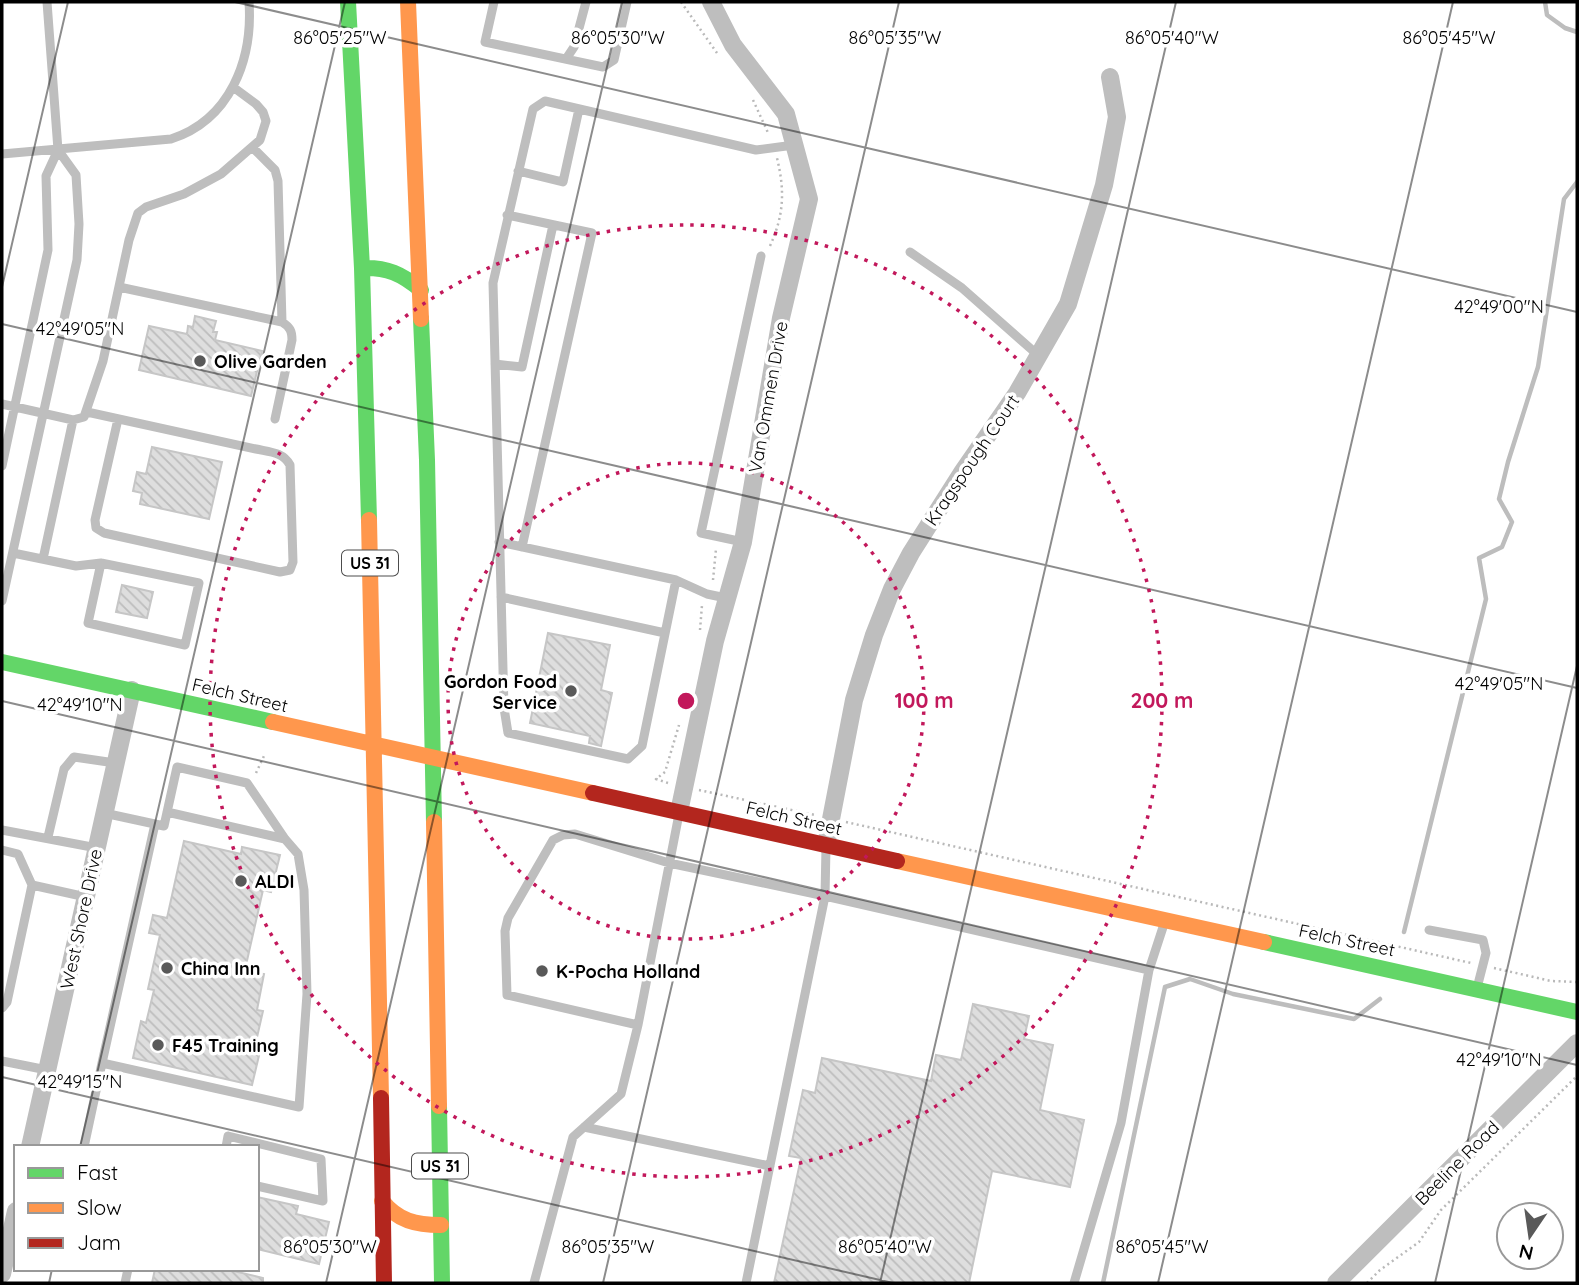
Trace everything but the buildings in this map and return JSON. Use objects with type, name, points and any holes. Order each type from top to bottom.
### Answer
[{"type":"main road","name":"US 31","points":[[348,2],[362,268],[384,1283]]},
{"type":"main road","name":"US 31","points":[[408,2],[421,290],[433,758],[442,1283]]},
{"type":"main road","points":[[362,268],[393,269],[404,274],[421,290]]},
{"type":"main road","name":"Felch Street","points":[[2,662],[1577,1012]]},
{"type":"main road","points":[[382,1201],[398,1218],[408,1223],[441,1225]]},
{"type":"street","name":"Van Ommen Drive","points":[[679,812],[726,598],[743,542],[782,318],[809,200],[786,114],[733,45],[711,2]]},
{"type":"street","name":"Kragspough Court","points":[[826,845],[854,699],[892,589],[918,541],[1039,356],[1068,304],[1104,185],[1117,117],[1110,77]]},
{"type":"street","name":"West Shore Drive","points":[[30,1145],[132,690]]},
{"type":"street","name":"Beeline Road","points":[[1336,1283],[1577,1043]]},
{"type":"street","points":[[2,1274],[13,1234]]},
{"type":"lane","points":[[2,466],[46,265],[50,233],[46,176],[58,150],[47,2]]},
{"type":"lane","points":[[2,154],[153,141],[187,134],[214,113],[233,87],[248,41],[249,2]]},
{"type":"lane","points":[[494,2],[485,42],[603,67],[614,60],[626,2]]},
{"type":"lane","points":[[566,59],[574,47],[586,2]]},
{"type":"lane","points":[[2,404],[73,420],[79,420],[86,412],[103,361],[133,221],[138,213],[146,207],[184,194],[221,174],[253,148],[264,130],[263,113],[256,104],[233,87]]},
{"type":"lane","points":[[676,580],[642,746],[628,759],[508,733],[499,542],[493,283],[533,109],[545,101],[756,150],[794,145]]},
{"type":"lane","points":[[517,172],[563,182],[579,109]]},
{"type":"lane","points":[[253,148],[275,170],[278,181],[282,322]]},
{"type":"lane","points":[[2,601],[79,244],[76,175],[58,150]]},
{"type":"lane","points":[[507,215],[592,233],[522,547]]},
{"type":"lane","points":[[495,364],[522,367],[553,225]]},
{"type":"lane","points":[[911,253],[962,288],[1039,356]]},
{"type":"lane","points":[[743,542],[701,533],[761,256]]},
{"type":"lane","points":[[119,287],[282,322],[292,333],[292,340],[275,419]]},
{"type":"lane","points":[[86,412],[118,419],[277,454],[286,458],[290,465],[293,562],[289,570],[281,572],[104,533],[96,528],[95,520],[118,419]]},
{"type":"lane","points":[[43,559],[73,420]]},
{"type":"lane","points":[[499,542],[676,580],[707,594],[726,598]]},
{"type":"lane","points":[[13,553],[76,566],[102,563],[199,583],[185,645],[88,623],[102,563]]},
{"type":"lane","points":[[501,597],[665,633]]},
{"type":"lane","points":[[48,837],[64,769],[74,757],[115,763]]},
{"type":"lane","points":[[102,1063],[299,1107],[307,994],[304,890],[298,854],[247,783],[177,767],[164,826],[104,813]]},
{"type":"lane","points":[[167,812],[285,839]]},
{"type":"lane","points":[[534,1283],[573,1137],[621,1094],[638,1025],[679,812]]},
{"type":"lane","points":[[84,1145],[155,824]]},
{"type":"lane","points":[[2,830],[97,848]]},
{"type":"lane","points":[[638,1025],[507,995],[505,931],[508,918],[553,840],[562,835],[575,834],[668,863],[825,896],[1149,971]]},
{"type":"lane","points":[[747,1283],[825,896],[826,845]]},
{"type":"lane","points":[[2,850],[18,854],[32,885],[7,1002],[2,1008]]},
{"type":"lane","points":[[32,885],[86,897]]},
{"type":"lane","points":[[1074,1283],[1121,1124],[1149,971],[1165,920]]},
{"type":"lane","points":[[1429,930],[1483,940],[1486,953],[1477,989]]},
{"type":"lane","points":[[2,1061],[47,1070]]},
{"type":"lane","points":[[584,1127],[770,1166]]},
{"type":"lane","points":[[226,1145],[228,1136],[321,1159],[323,1201],[259,1186]]},
{"type":"path","points":[[681,2],[716,52]]},
{"type":"path","points":[[749,92],[774,148],[780,174],[780,225],[769,248]]},
{"type":"path","points":[[699,634],[703,602],[713,582],[716,536]]},
{"type":"path","points":[[681,715],[665,772],[656,779],[1482,966],[1552,981],[1577,982]]},
{"type":"path","points":[[256,773],[264,756]]},
{"type":"path","points":[[1367,1283],[1380,1270],[1419,1242],[1441,1210],[1577,1076]]},
{"type":"waterway","points":[[1545,2],[1547,15],[1565,28],[1577,32]]},
{"type":"waterway","points":[[1404,932],[1486,599],[1479,558],[1502,547],[1512,522],[1499,499],[1538,367],[1564,199],[1577,182]]},
{"type":"waterway","points":[[1103,1283],[1165,987],[1190,979],[1233,994],[1354,1019],[1380,999]]},
{"type":"traffic: fast","points":[[348,2],[362,268],[369,520]]},
{"type":"traffic: fast","points":[[362,268],[394,273],[421,290]]},
{"type":"traffic: fast","points":[[421,319],[427,460],[434,822]]},
{"type":"traffic: fast","points":[[2,662],[273,722]]},
{"type":"traffic: fast","points":[[1264,942],[1577,1012]]},
{"type":"traffic: fast","points":[[439,1106],[442,1283]]},
{"type":"traffic: slow","points":[[408,2],[421,319]]},
{"type":"traffic: slow","points":[[369,520],[381,1098]]},
{"type":"traffic: slow","points":[[273,722],[593,793]]},
{"type":"traffic: slow","points":[[434,822],[439,1106]]},
{"type":"traffic: slow","points":[[897,861],[1264,942]]},
{"type":"traffic: slow","points":[[382,1201],[394,1213],[408,1220],[441,1225]]},
{"type":"traffic: jam","points":[[593,793],[897,861]]},
{"type":"traffic: jam","points":[[381,1098],[384,1283]]},
{"type":"place","name":"Olive Garden","points":[[200,361]]},
{"type":"place","name":"Gordon Food Service","points":[[571,691]]},
{"type":"place","name":"ALDI","points":[[241,881]]},
{"type":"place","name":"China Inn","points":[[167,968]]},
{"type":"place","name":"K-Pocha Holland","points":[[542,971]]},
{"type":"place","name":"F45 Training","points":[[158,1045]]}]
